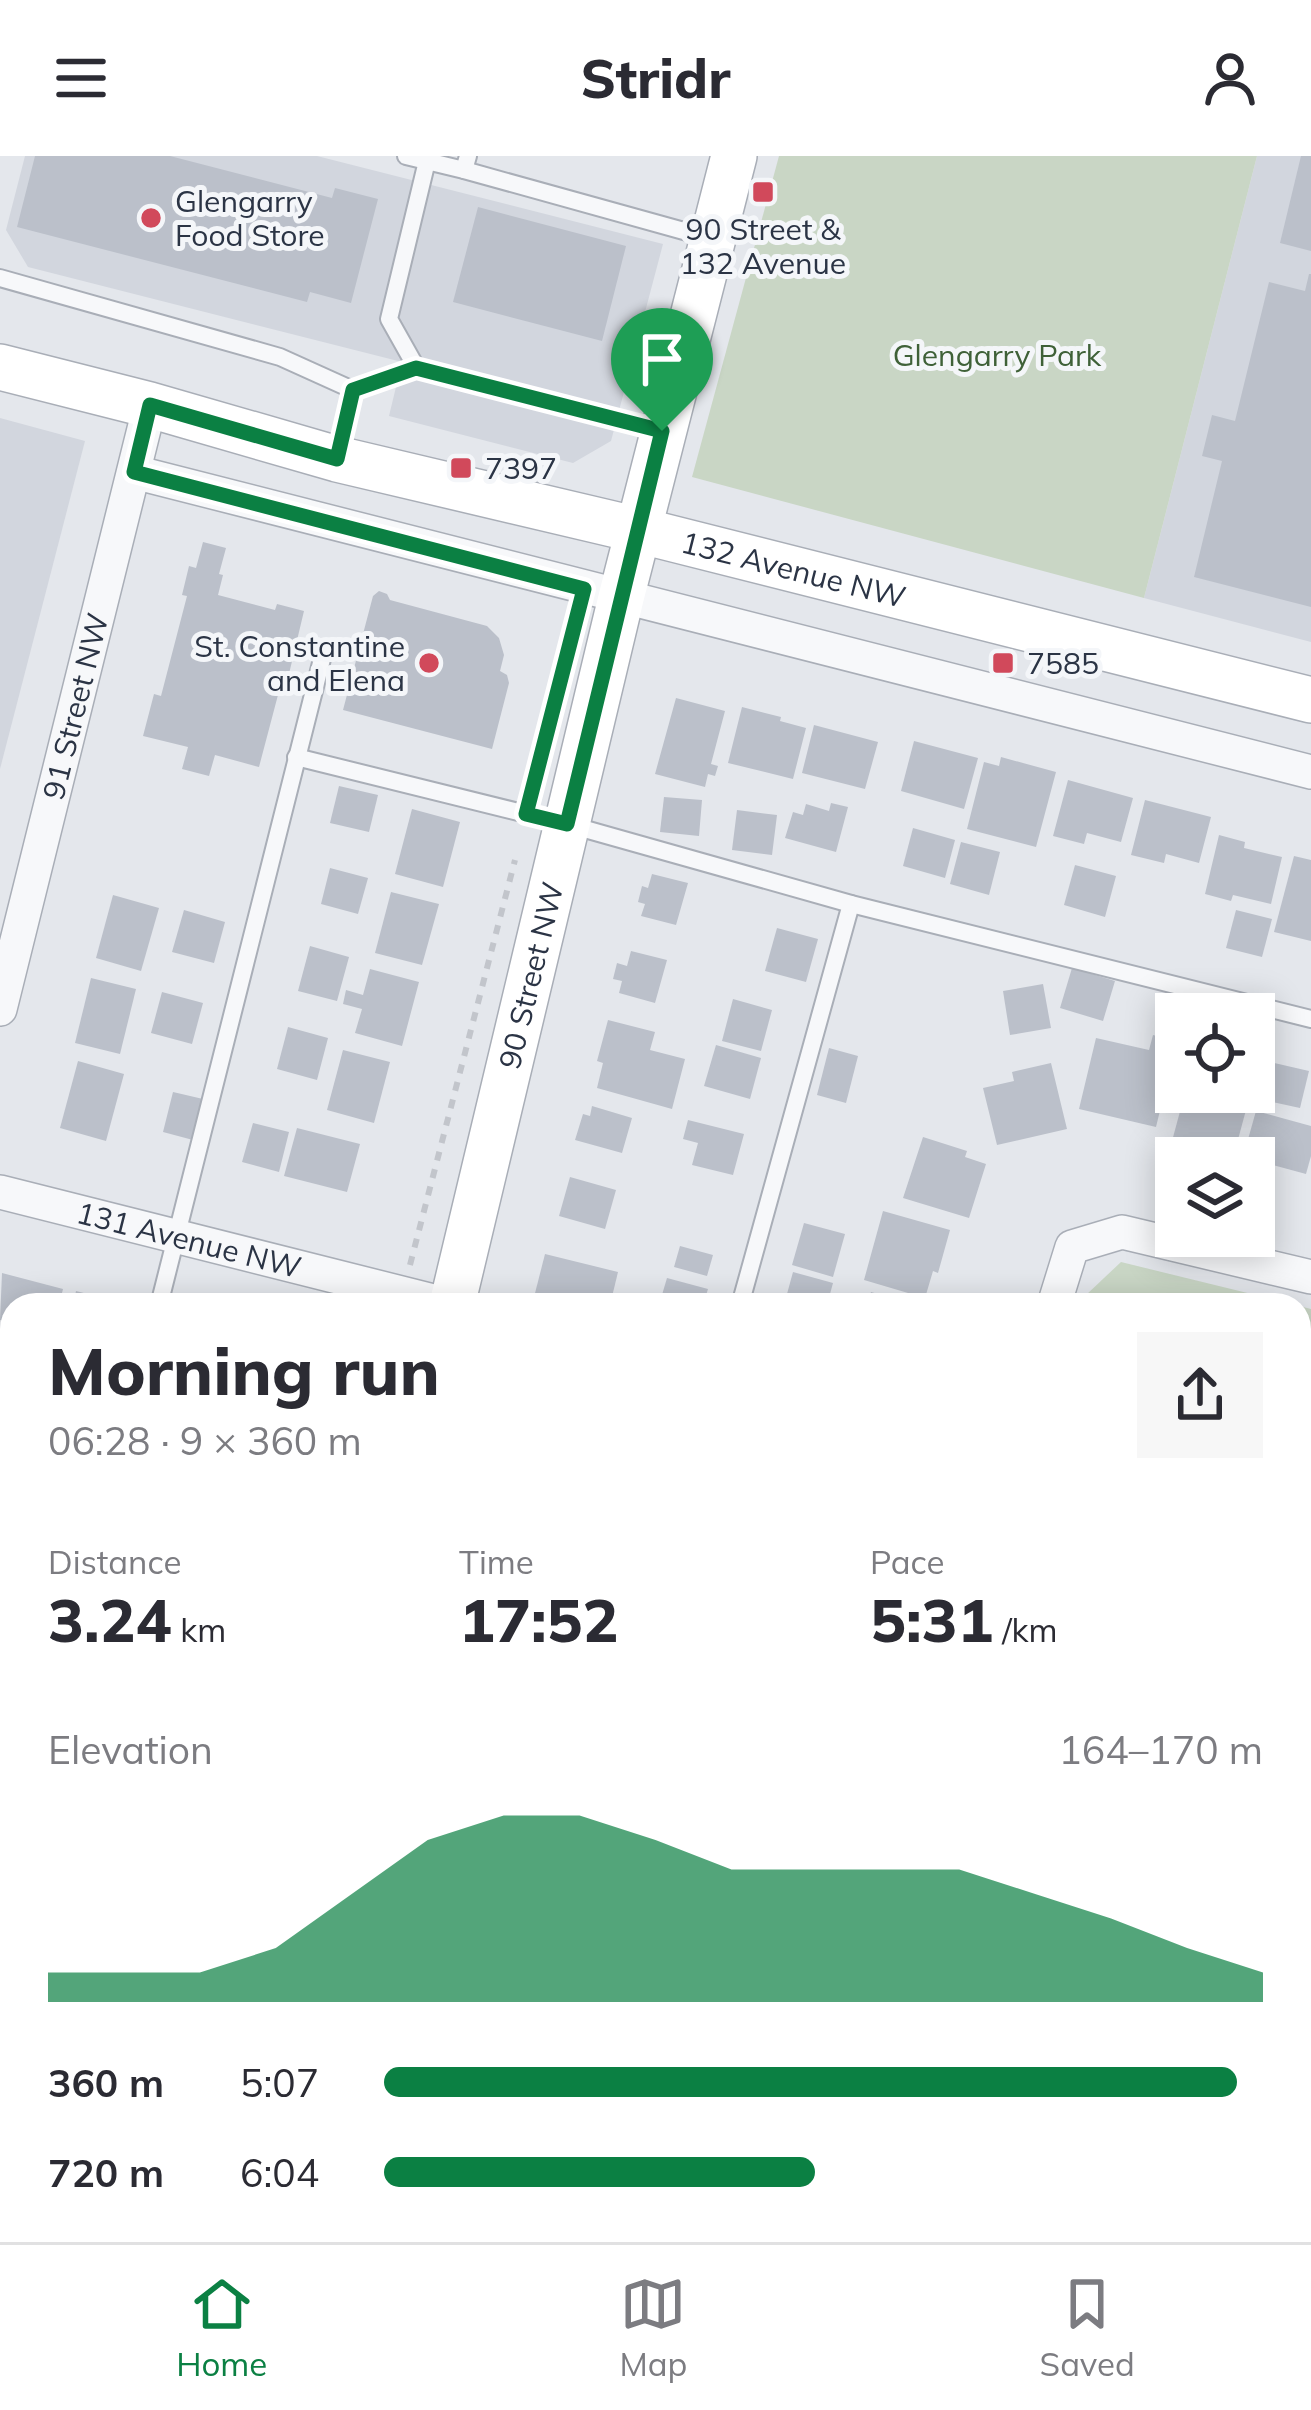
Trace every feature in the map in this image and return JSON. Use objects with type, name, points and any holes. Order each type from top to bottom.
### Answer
[{"type":"street","name":"90 Street NW","points":[[453,1293],[547,819],[621,598],[734,156]]},
{"type":"street","name":"132 Avenue NW","points":[[0,367],[337,459],[1311,700]]},
{"type":"street","name":"91 Street NW","points":[[0,1010],[150,405]]},
{"type":"street","points":[[134,472],[1311,772]]},
{"type":"street","name":"131 Avenue NW","points":[[0,1192],[403,1293]]},
{"type":"street","points":[[1058,1293],[1072,1247],[1122,1232],[1311,1277]]},
{"type":"lane","points":[[406,156],[466,163],[712,238]]},
{"type":"lane","points":[[416,368],[389,319],[427,161]]},
{"type":"lane","points":[[0,278],[280,357],[353,390],[416,368],[662,431]]},
{"type":"lane","points":[[337,459],[353,390]]},
{"type":"lane","points":[[162,1293],[323,655]]},
{"type":"lane","points":[[296,757],[547,819],[851,904],[1311,1018]]},
{"type":"lane","points":[[743,1293],[851,904]]},
{"type":"path","points":[[403,1293],[547,819]]},
{"type":"shaded area","points":[[25,156],[317,156],[663,244],[611,441],[573,463],[389,416],[402,362],[28,267],[6,230]]},
{"type":"shaded area","points":[[1257,156],[1311,156],[1311,642],[1144,598]]},
{"type":"shaded area","points":[[0,418],[85,441],[0,769]]},
{"type":"green space","name":"Glengarry Park","points":[[779,156],[1257,156],[1144,598],[692,477]]},
{"type":"green space","points":[[1121,1262],[1247,1293],[1088,1293]]},
{"type":"building","points":[[35,156],[170,156],[332,198],[335,188],[378,199],[351,303],[310,292],[307,302],[17,227]]},
{"type":"building","points":[[1301,156],[1311,156],[1311,251],[1280,243]]},
{"type":"building","points":[[478,207],[626,246],[602,341],[453,302]]},
{"type":"building","points":[[1309,274],[1311,607],[1194,577],[1222,461],[1202,456],[1212,415],[1235,421],[1269,282],[1305,291]]},
{"type":"building","points":[[203,542],[226,548],[218,595],[275,610],[277,604],[304,611],[259,767],[215,755],[209,776],[182,769],[188,747],[143,736],[154,694],[161,696],[187,596],[182,595],[189,566],[196,568]]},
{"type":"building","name":"St. Constantine and Elena","points":[[379,591],[390,600],[487,626],[499,638],[504,655],[500,671],[509,683],[492,749],[343,710],[373,596]]},
{"type":"building","points":[[676,698],[725,711],[711,764],[718,766],[715,776],[708,774],[705,787],[655,774]]},
{"type":"building","points":[[742,707],[806,728],[793,779],[728,763]]},
{"type":"building","points":[[814,725],[878,742],[865,789],[802,773]]},
{"type":"building","points":[[914,741],[978,758],[964,809],[901,791]]},
{"type":"building","points":[[1001,757],[1056,772],[1036,847],[967,829],[984,762],[999,766]]},
{"type":"building","points":[[1068,780],[1133,798],[1121,842],[1087,833],[1084,844],[1053,836]]},
{"type":"building","points":[[339,786],[378,795],[369,832],[330,823]]},
{"type":"building","points":[[664,797],[702,800],[699,836],[660,832]]},
{"type":"building","points":[[1145,800],[1211,817],[1199,863],[1166,854],[1164,863],[1131,855]]},
{"type":"building","points":[[831,803],[848,807],[836,852],[785,838],[793,812],[803,815],[806,804],[829,811]]},
{"type":"building","points":[[412,809],[460,822],[443,887],[395,874]]},
{"type":"building","points":[[737,810],[777,815],[772,855],[732,850]]},
{"type":"building","points":[[913,828],[955,840],[945,878],[903,866]]},
{"type":"building","points":[[1219,835],[1245,842],[1244,848],[1282,857],[1271,904],[1205,894]]},
{"type":"building","points":[[961,842],[1000,852],[989,895],[950,884]]},
{"type":"building","points":[[1294,856],[1311,860],[1311,941],[1274,932]]},
{"type":"building","points":[[1075,865],[1116,876],[1105,917],[1064,905]]},
{"type":"building","points":[[330,868],[368,878],[358,914],[321,904]]},
{"type":"building","points":[[652,874],[688,883],[676,925],[641,916],[642,886],[648,888]]},
{"type":"building","points":[[391,892],[439,904],[422,965],[375,953]]},
{"type":"building","points":[[113,895],[159,908],[141,971],[96,958]]},
{"type":"building","points":[[184,910],[225,922],[214,963],[172,952]]},
{"type":"building","points":[[1236,910],[1272,919],[1262,957],[1226,948]]},
{"type":"building","points":[[777,928],[818,939],[806,982],[765,971]]},
{"type":"building","points":[[310,946],[349,957],[337,1001],[298,991]]},
{"type":"building","points":[[631,951],[667,960],[655,1003],[619,993],[622,981],[613,979],[617,963],[627,966]]},
{"type":"building","points":[[1072,968],[1115,981],[1103,1021],[1060,1008]]},
{"type":"building","points":[[370,969],[419,982],[402,1046],[355,1033],[362,1009],[343,1004],[346,990],[363,995]]},
{"type":"building","points":[[91,978],[136,989],[120,1054],[75,1043]]},
{"type":"building","points":[[1043,984],[1051,1028],[1010,1035],[1003,991]]},
{"type":"building","points":[[162,992],[203,1003],[192,1044],[151,1033]]},
{"type":"building","points":[[733,999],[772,1010],[761,1051],[722,1041]]},
{"type":"building","points":[[608,1020],[655,1032],[650,1050],[685,1059],[672,1109],[597,1088],[603,1063],[597,1061]]},
{"type":"building","points":[[288,1027],[328,1038],[317,1080],[277,1069]]},
{"type":"building","points":[[1155,1036],[1156,1127],[1079,1109],[1096,1038],[1149,1050]]},
{"type":"building","points":[[716,1045],[761,1058],[750,1099],[704,1086]]},
{"type":"building","points":[[829,1048],[858,1056],[846,1103],[817,1095]]},
{"type":"building","points":[[343,1050],[390,1062],[374,1123],[327,1110]]},
{"type":"building","points":[[78,1061],[124,1074],[106,1141],[60,1128]]},
{"type":"building","points":[[1051,1063],[1067,1129],[997,1145],[983,1088],[1014,1081],[1012,1072]]},
{"type":"building","points":[[1275,1063],[1309,1071],[1300,1108],[1275,1103]]},
{"type":"building","points":[[173,1092],[203,1099],[193,1140],[163,1132]]},
{"type":"building","points":[[592,1106],[632,1118],[622,1153],[575,1140],[583,1114],[590,1116]]},
{"type":"building","points":[[1180,1113],[1245,1113],[1239,1137],[1173,1137]]},
{"type":"building","points":[[1255,1113],[1311,1126],[1306,1174],[1275,1166],[1275,1137],[1249,1137]]},
{"type":"building","points":[[688,1120],[744,1134],[733,1175],[692,1165],[698,1143],[683,1139]]},
{"type":"building","points":[[253,1123],[289,1132],[279,1172],[242,1162]]},
{"type":"building","points":[[297,1128],[360,1144],[347,1192],[284,1176]]},
{"type":"building","points":[[923,1137],[967,1151],[965,1157],[986,1164],[969,1218],[903,1198]]},
{"type":"building","points":[[570,1177],[616,1190],[605,1229],[559,1216]]},
{"type":"building","points":[[883,1211],[950,1230],[938,1273],[933,1271],[926,1293],[908,1293],[864,1280]]},
{"type":"building","points":[[804,1223],[845,1234],[833,1277],[792,1265]]},
{"type":"building","points":[[680,1246],[713,1255],[707,1276],[674,1267]]},
{"type":"building","points":[[545,1254],[618,1272],[613,1293],[535,1293]]},
{"type":"building","points":[[793,1272],[833,1283],[830,1293],[787,1293]]},
{"type":"building","points":[[2,1273],[63,1289],[62,1293],[1,1293]]},
{"type":"building","points":[[667,1278],[708,1289],[707,1293],[663,1293]]},
{"type":"place","name":"90 Street & 132 Avenue","points":[[763,192]]},
{"type":"place","name":"Glengarry Food Store","points":[[151,218]]},
{"type":"place","name":"7397","points":[[461,468]]},
{"type":"place","name":"St. Constantine and Elena","points":[[429,663]]},
{"type":"place","name":"7585","points":[[1003,663]]},
{"type":"route","points":[[416,368],[662,431],[567,824],[526,814],[584,589],[134,472],[150,405],[337,459],[353,390],[416,368]]}]
